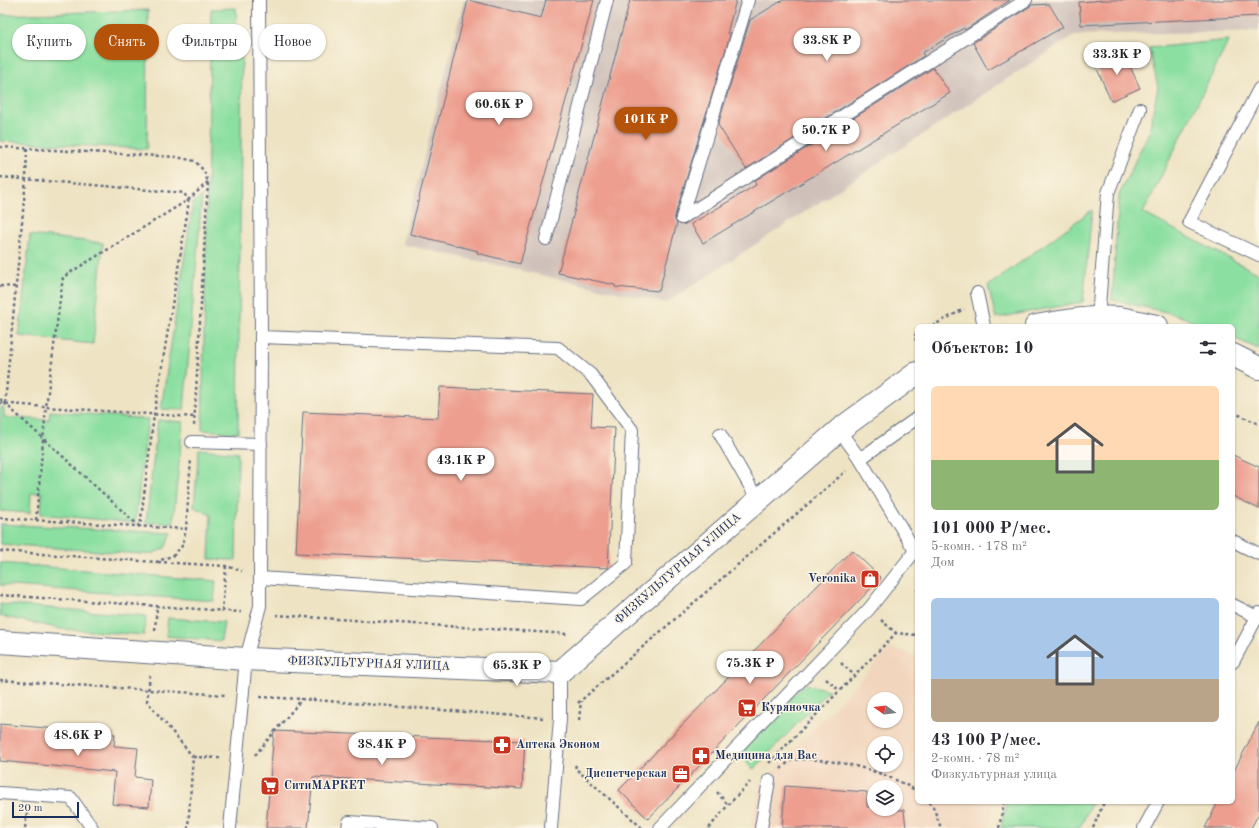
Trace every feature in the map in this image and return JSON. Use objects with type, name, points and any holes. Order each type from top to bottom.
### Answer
[{"type":"street","points":[[1048,324],[1098,318],[1120,318],[1148,324]]},
{"type":"street","points":[[1235,356],[1259,368]]},
{"type":"street","name":"ФИЗКУЛЬТУРНАЯ УЛИЦА","points":[[0,642],[246,659],[560,672],[839,430],[915,374]]},
{"type":"lane","points":[[230,828],[246,659],[260,606],[262,337],[259,0]]},
{"type":"lane","points":[[546,239],[607,0]]},
{"type":"lane","points":[[748,0],[682,218],[1026,0]]},
{"type":"lane","points":[[1259,89],[1189,222],[1259,255]]},
{"type":"lane","points":[[1098,318],[1108,193],[1140,109]]},
{"type":"lane","points":[[978,297],[984,324]]},
{"type":"lane","points":[[260,578],[581,599],[626,563],[632,430],[591,375],[558,348],[262,337]]},
{"type":"lane","points":[[860,459],[915,419]]},
{"type":"lane","points":[[839,430],[860,459],[915,548]]},
{"type":"lane","points":[[720,434],[758,500]]},
{"type":"lane","points":[[192,442],[261,444]]},
{"type":"lane","points":[[1235,542],[1259,554]]},
{"type":"lane","points":[[660,828],[869,609],[915,551]]},
{"type":"lane","points":[[1235,606],[1258,615],[1235,658]]},
{"type":"lane","points":[[551,828],[560,719],[560,672]]},
{"type":"lane","points":[[761,828],[769,780]]},
{"type":"lane","points":[[0,793],[71,798],[92,828]]},
{"type":"lane","points":[[1144,828],[1157,804]]},
{"type":"lane","points":[[348,828],[349,822],[432,828]]},
{"type":"path","points":[[0,147],[176,157],[195,161],[204,172],[208,182],[186,529],[182,546],[174,555],[156,562]]},
{"type":"path","points":[[5,403],[28,148]]},
{"type":"path","points":[[0,177],[184,193],[188,200],[188,208],[154,415],[140,527]]},
{"type":"path","points":[[36,520],[46,407],[63,278],[188,200],[208,182]]},
{"type":"path","points":[[0,286],[16,287]]},
{"type":"path","points":[[935,324],[978,297]]},
{"type":"path","points":[[0,400],[44,438],[140,527]]},
{"type":"path","points":[[0,403],[194,417]]},
{"type":"path","points":[[1235,413],[1259,424]]},
{"type":"path","points":[[0,680],[302,699],[560,719],[860,459]]},
{"type":"path","points":[[0,518],[186,529]]},
{"type":"path","points":[[0,551],[226,566],[260,578]]},
{"type":"path","points":[[222,611],[226,566]]},
{"type":"path","points":[[0,595],[258,614],[568,634]]},
{"type":"path","points":[[157,606],[147,701],[193,757],[188,828]]},
{"type":"path","points":[[765,767],[896,633],[915,635]]},
{"type":"path","points":[[193,757],[252,760],[302,699]]},
{"type":"path","points":[[579,723],[581,701]]},
{"type":"path","points":[[769,780],[790,761],[806,759],[834,762],[874,771],[900,781],[915,790]]},
{"type":"path","points":[[576,761],[575,768],[642,828]]},
{"type":"path","points":[[709,828],[728,805],[754,778]]},
{"type":"path","points":[[930,804],[934,809],[941,828]]},
{"type":"path","points":[[999,828],[1004,804]]},
{"type":"path","points":[[1093,828],[1103,804]]},
{"type":"shaded area","points":[[464,0],[1259,0],[1259,31],[1074,35],[666,303],[402,244]]},
{"type":"shaded area","points":[[891,648],[915,655],[915,804],[994,804],[989,828],[751,828],[761,784]]},
{"type":"green space","points":[[236,8],[236,24],[211,24],[211,9]]},
{"type":"green space","points":[[148,10],[148,24],[94,24],[94,60],[148,60],[147,149],[0,141],[0,15]]},
{"type":"green space","points":[[1229,40],[1143,213],[1259,274],[1259,349],[1235,339],[1235,324],[1199,324],[1175,314],[1112,300],[1119,195],[1149,132],[1158,87],[1149,48]]},
{"type":"green space","points":[[210,60],[242,60],[238,433],[202,430]]},
{"type":"green space","points":[[202,196],[184,410],[161,409],[193,203]]},
{"type":"green space","points":[[1092,210],[1083,302],[996,318],[988,286]]},
{"type":"green space","points":[[30,235],[103,243],[93,344],[19,336]]},
{"type":"green space","points":[[0,407],[4,407],[4,417],[49,420],[50,411],[148,419],[135,523],[41,514],[42,493],[31,493],[30,513],[0,511]]},
{"type":"green space","points":[[158,420],[183,422],[173,523],[146,523]]},
{"type":"green space","points":[[199,449],[238,453],[236,560],[209,559],[211,515],[194,507]]},
{"type":"green space","points":[[0,524],[172,533],[165,548],[152,554],[140,554],[0,544]]},
{"type":"green space","points":[[0,563],[216,581],[214,601],[0,585]]},
{"type":"green space","points":[[0,604],[146,616],[144,635],[62,629],[0,616]]},
{"type":"green space","points":[[168,618],[224,622],[221,641],[166,636]]},
{"type":"green space","points":[[805,684],[829,690],[753,770],[737,751]]},
{"type":"green space","points":[[1007,804],[1091,804],[1080,828],[1001,828]]},
{"type":"building","points":[[468,0],[541,18],[546,0],[594,0],[520,264],[477,253],[478,251],[410,234]]},
{"type":"building","points":[[630,0],[736,0],[727,34],[731,32],[675,216],[677,223],[659,291],[615,287],[615,285],[558,273]]},
{"type":"building","points":[[783,0],[1010,0],[965,30],[964,28],[922,53],[924,56],[746,169],[718,125],[750,20]]},
{"type":"building","points":[[1105,0],[1259,0],[1259,16],[1081,25],[1079,2]]},
{"type":"building","points":[[1049,4],[1063,27],[988,70],[973,43],[1032,5]]},
{"type":"building","points":[[1123,51],[1140,88],[1111,101],[1095,64]]},
{"type":"building","points":[[933,68],[950,93],[703,243],[691,224],[756,185],[754,181]]},
{"type":"building","points":[[440,387],[593,394],[591,427],[615,428],[608,568],[296,553],[303,412],[438,418]]},
{"type":"building","points":[[1235,456],[1259,467],[1259,509],[1235,497]]},
{"type":"building","points":[[852,550],[881,578],[648,819],[619,790]]},
{"type":"building","points":[[1259,722],[1259,813],[1251,828],[1205,828],[1217,804],[1235,804],[1235,769]]},
{"type":"building","points":[[0,724],[115,734],[114,746],[138,748],[135,777],[151,779],[149,807],[112,804],[115,772],[0,761]]},
{"type":"building","points":[[274,731],[525,741],[522,789],[313,777],[308,828],[266,828]]},
{"type":"building","points":[[785,786],[867,792],[867,816],[903,816],[904,810],[906,828],[782,828]]},
{"type":"place","name":"Veronika","points":[[870,579]]},
{"type":"place","name":"Куряночка","points":[[747,708]]},
{"type":"place","name":"Аптека Эконом","points":[[502,745]]},
{"type":"place","name":"Медицина для Вас","points":[[701,756]]},
{"type":"place","name":"Диспетчерская","points":[[681,774]]},
{"type":"place","name":"СитиМАРКЕТ","points":[[270,786]]}]
